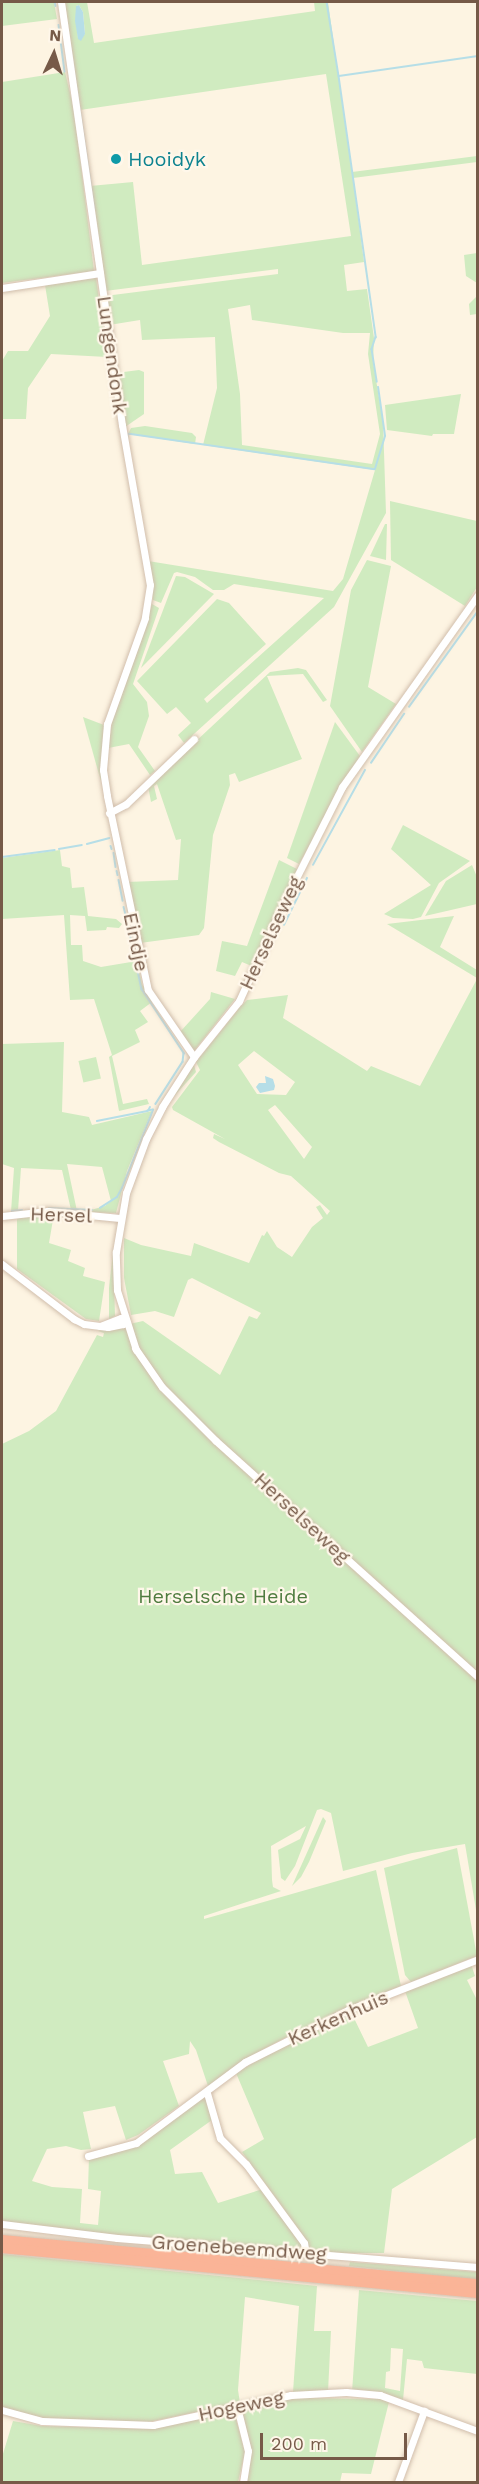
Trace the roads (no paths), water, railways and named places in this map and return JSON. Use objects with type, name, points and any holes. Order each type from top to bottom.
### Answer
[{"type":"highway","points":[[2,2232],[114,2250]]},
{"type":"highway","points":[[2,2240],[477,2284]]},
{"type":"highway","points":[[2,2248],[477,2293]]},
{"type":"street","name":"Lungendonk","points":[[61,2],[122,425],[150,585],[145,618],[114,702]]},
{"type":"street","points":[[2,288],[100,273]]},
{"type":"street","name":"Herselseweg","points":[[477,595],[342,787],[283,904],[239,1001],[194,1057],[162,1107],[146,1139],[126,1193],[116,1252],[117,1290],[123,1320],[136,1350],[162,1387],[216,1441],[477,1677]]},
{"type":"street","name":"Eindje","points":[[114,702],[107,724],[104,760],[109,813],[148,990],[194,1057]]},
{"type":"street","points":[[109,813],[126,804],[194,739]]},
{"type":"street","name":"Hersel","points":[[2,1216],[32,1211],[120,1218]]},
{"type":"street","points":[[2,1264],[74,1319],[100,1326],[123,1320]]},
{"type":"street","name":"Kerkenhuis","points":[[88,2156],[136,2143],[207,2093],[245,2062],[348,2010],[477,1959]]},
{"type":"street","points":[[207,2093],[220,2138],[246,2164],[304,2243],[306,2253]]},
{"type":"street","name":"Groenebeemdweg","points":[[2,2224],[117,2238],[477,2267]]},
{"type":"street","name":"Hogeweg","points":[[2,2410],[42,2421],[161,2424],[291,2395],[346,2392],[380,2395],[477,2431]]},
{"type":"street","points":[[237,2407],[248,2451],[243,2482]]},
{"type":"street","points":[[398,2482],[424,2411]]},
{"type":"water","points":[[79,5],[83,12],[85,34],[81,41],[78,39],[75,21],[76,6]]},
{"type":"water","points":[[265,1076],[273,1079],[274,1090],[260,1093],[256,1087],[259,1083],[266,1083]]},
{"type":"waterway","points":[[55,2],[56,6]]},
{"type":"waterway","points":[[327,2],[339,76],[478,56]]},
{"type":"waterway","points":[[59,25],[65,72]]},
{"type":"waterway","points":[[71,47],[95,209]]},
{"type":"waterway","points":[[339,76],[376,337],[372,349],[377,382]]},
{"type":"waterway","points":[[127,439],[128,434],[131,434],[375,469],[385,436],[378,387]]},
{"type":"waterway","points":[[409,707],[478,611]]},
{"type":"waterway","points":[[371,763],[404,714]]},
{"type":"waterway","points":[[313,865],[365,770]]},
{"type":"waterway","points":[[87,844],[109,838]]},
{"type":"waterway","points":[[59,849],[82,845]]},
{"type":"waterway","points":[[2,857],[55,850]]},
{"type":"waterway","points":[[114,853],[116,867]]},
{"type":"waterway","points":[[117,871],[118,875]]},
{"type":"waterway","points":[[284,925],[307,878]]},
{"type":"waterway","points":[[119,880],[123,901]]},
{"type":"waterway","points":[[124,907],[129,927]]},
{"type":"waterway","points":[[130,933],[133,947]]},
{"type":"waterway","points":[[134,952],[142,989],[184,1053],[183,1062],[156,1104]]},
{"type":"waterway","points":[[100,1208],[117,1197],[122,1188],[153,1110],[148,1111],[150,1107]]},
{"type":"waterway","points":[[97,1121],[147,1111]]},
{"type":"waterway","points":[[49,1208],[92,1210]]},
{"type":"waterway","points":[[12,1211],[22,1210]]},
{"type":"place","name":"Hooidyk","points":[[116,159]]},
{"type":"park label","name":"Herselsche Heide","points":[[223,1596]]}]
